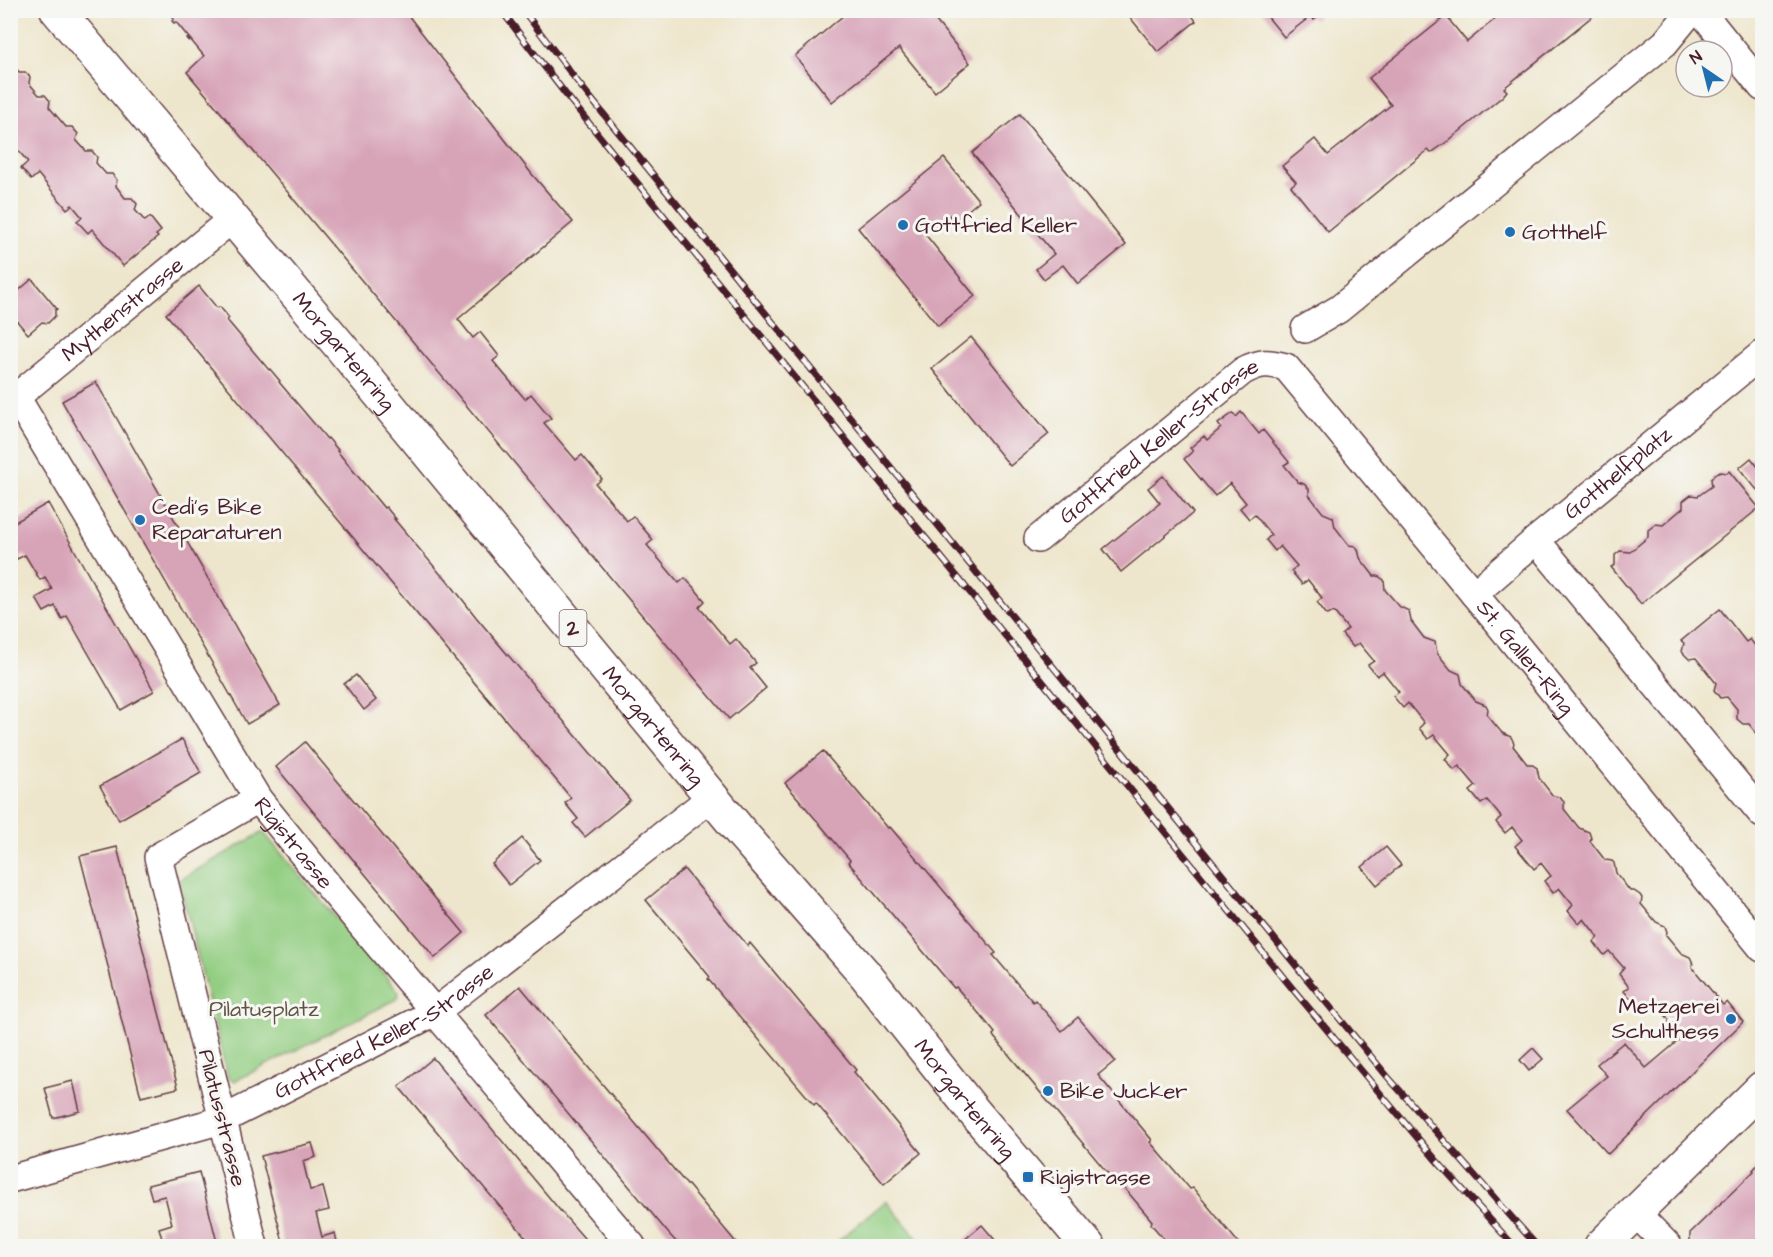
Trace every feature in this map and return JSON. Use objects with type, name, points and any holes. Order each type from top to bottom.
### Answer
[{"type":"main road","name":"Morgartenring","points":[[57,10],[712,797],[864,973],[975,1113],[1088,1246]]},
{"type":"main road","points":[[1601,1246],[1762,1088]]},
{"type":"street","points":[[1305,329],[1339,309],[1665,43],[1692,10]]},
{"type":"street","points":[[1700,10],[1762,87]]},
{"type":"street","name":"Mythenstrasse","points":[[13,397],[232,219]]},
{"type":"street","name":"Gotthelfplatz","points":[[1474,594],[1762,354]]},
{"type":"street","name":"Gottfried Keller-Strasse","points":[[1038,539],[1243,371],[1256,364],[1271,363],[1286,367]]},
{"type":"street","name":"St. Galler-Ring","points":[[1286,367],[1762,948]]},
{"type":"street","name":"Rigistrasse","points":[[13,397],[258,799],[632,1246]]},
{"type":"street","points":[[1536,540],[1762,814]]},
{"type":"street","name":"Gottfried Keller-Strasse","points":[[10,1179],[222,1120],[435,1012],[712,797]]},
{"type":"street","name":"Pilatusstrasse","points":[[254,1246],[158,857],[258,799]]},
{"type":"street","points":[[1636,1214],[1668,1246]]},
{"type":"green space","name":"Pilatusplatz","points":[[263,832],[399,992],[397,999],[235,1081],[228,1078],[179,880]]},
{"type":"green space","points":[[886,1201],[924,1246],[832,1246]]},
{"type":"building","points":[[166,10],[404,10],[531,173],[573,222],[458,319],[473,338],[480,332],[499,356],[493,361],[525,399],[531,394],[551,418],[544,423],[576,460],[582,455],[602,479],[596,484],[627,521],[633,516],[653,540],[647,545],[679,583],[685,578],[695,589],[705,601],[699,607],[730,644],[736,639],[756,663],[750,668],[766,688],[729,719],[187,72],[204,56],[190,39],[189,41],[187,39],[189,38],[176,22],[172,21],[174,19]]},
{"type":"building","points":[[850,10],[927,10],[970,63],[935,92],[899,48],[832,102],[795,56]]},
{"type":"building","points":[[1124,10],[1188,10],[1196,21],[1158,52]]},
{"type":"building","points":[[1262,10],[1323,10],[1314,20],[1311,16],[1284,37]]},
{"type":"building","points":[[1506,10],[1600,10],[1504,88],[1507,91],[1503,96],[1448,141],[1431,153],[1428,150],[1328,232],[1291,186],[1296,182],[1282,166],[1315,139],[1328,155],[1391,105],[1369,78],[1446,16],[1467,42]]},
{"type":"building","points":[[10,61],[19,72],[25,72],[30,77],[29,83],[39,95],[45,95],[50,101],[49,107],[66,127],[72,127],[78,134],[77,141],[86,151],[92,151],[97,157],[96,163],[106,174],[112,174],[117,180],[116,186],[125,198],[132,198],[137,204],[135,210],[145,221],[150,217],[161,231],[156,235],[158,237],[123,266],[92,229],[88,233],[77,221],[82,217],[72,205],[67,209],[38,174],[31,180],[21,168],[28,162],[10,141]]},
{"type":"building","points":[[1020,114],[1126,245],[1078,284],[1063,265],[1044,279],[1036,269],[1054,254],[972,153]]},
{"type":"building","points":[[944,158],[979,201],[954,222],[949,215],[925,234],[975,296],[938,326],[858,228]]},
{"type":"building","points":[[32,279],[57,309],[55,316],[48,323],[42,322],[28,334],[10,313],[10,298]]},
{"type":"building","points":[[199,286],[217,308],[220,307],[229,318],[227,320],[630,800],[585,837],[573,823],[578,819],[565,803],[571,798],[166,314]]},
{"type":"building","points":[[971,337],[1049,434],[1010,466],[932,369]]},
{"type":"building","points":[[96,382],[280,705],[247,724],[62,401]]},
{"type":"building","points":[[1241,412],[1259,434],[1263,430],[1289,462],[1284,465],[1298,482],[1309,489],[1309,495],[1323,513],[1333,517],[1335,527],[1349,545],[1358,549],[1360,558],[1374,576],[1384,580],[1385,590],[1400,607],[1409,611],[1411,621],[1424,638],[1435,642],[1437,653],[1451,670],[1460,674],[1462,684],[1476,701],[1486,705],[1487,715],[1502,733],[1511,737],[1513,746],[1527,764],[1537,768],[1539,778],[1553,796],[1560,797],[1564,802],[1564,809],[1579,828],[1589,832],[1590,841],[1605,860],[1614,863],[1616,873],[1630,891],[1640,895],[1641,904],[1656,922],[1665,926],[1666,935],[1681,953],[1690,957],[1692,967],[1723,1005],[1727,1002],[1743,1022],[1608,1154],[1567,1109],[1607,1076],[1597,1064],[1624,1042],[1646,1068],[1678,1041],[1665,1025],[1670,1021],[1656,1003],[1651,1008],[1649,1005],[1641,1011],[1624,991],[1629,987],[1619,974],[1624,968],[1609,951],[1604,955],[1594,942],[1598,937],[1584,919],[1579,924],[1568,911],[1573,905],[1559,888],[1553,893],[1544,881],[1551,876],[1541,863],[1534,869],[1515,846],[1522,840],[1512,827],[1505,833],[1496,822],[1501,817],[1487,800],[1481,804],[1470,791],[1476,786],[1459,766],[1454,770],[1445,759],[1450,754],[1434,735],[1428,739],[1419,728],[1424,723],[1408,703],[1403,708],[1393,696],[1399,692],[1383,672],[1377,676],[1368,665],[1374,661],[1359,643],[1353,647],[1342,634],[1348,629],[1334,612],[1327,615],[1317,602],[1322,598],[1308,580],[1302,584],[1291,571],[1297,566],[1280,546],[1275,551],[1266,540],[1271,535],[1255,515],[1249,519],[1240,508],[1246,503],[1230,483],[1215,496],[1184,459],[1193,451],[1190,448],[1204,436],[1207,440],[1221,428],[1218,424],[1233,413],[1236,417]]},
{"type":"building","points":[[1751,458],[1762,472],[1762,485],[1757,490],[1739,468]]},
{"type":"building","points":[[1729,471],[1759,508],[1641,604],[1611,567],[1615,565],[1615,555],[1620,551],[1630,552],[1648,537],[1648,530],[1656,524],[1663,525],[1683,508],[1683,501],[1691,495],[1698,496],[1712,486],[1711,479],[1715,474]]},
{"type":"building","points":[[1163,476],[1193,513],[1121,572],[1103,549],[1160,503],[1148,488]]},
{"type":"building","points":[[48,503],[154,691],[121,710],[67,616],[62,619],[55,606],[44,612],[36,598],[52,589],[45,577],[40,580],[25,555],[17,559],[10,548],[10,525]]},
{"type":"building","points":[[1720,609],[1746,642],[1750,639],[1762,655],[1762,750],[1757,742],[1758,735],[1749,724],[1743,724],[1737,719],[1737,709],[1727,697],[1720,698],[1714,690],[1716,683],[1696,658],[1689,659],[1682,652],[1684,643],[1681,641]]},
{"type":"building","points":[[356,675],[376,700],[364,710],[344,684]]},
{"type":"building","points":[[182,739],[201,773],[119,820],[100,786]]},
{"type":"building","points":[[305,742],[464,933],[435,958],[276,767]]},
{"type":"building","points":[[823,751],[996,953],[993,955],[1033,1002],[1035,1000],[1062,1031],[1078,1017],[1115,1061],[1098,1075],[1152,1140],[1150,1142],[1190,1189],[1193,1188],[1241,1246],[1170,1246],[1132,1197],[1112,1174],[1110,1176],[994,1037],[995,1033],[982,1017],[956,987],[954,988],[785,783]]},
{"type":"building","points":[[522,838],[540,860],[509,885],[492,864]]},
{"type":"building","points":[[117,847],[178,1088],[141,1097],[80,856]]},
{"type":"building","points":[[1386,847],[1401,865],[1377,885],[1362,867]]},
{"type":"building","points":[[684,869],[748,946],[750,943],[856,1070],[854,1072],[921,1153],[884,1184],[708,979],[710,977],[646,900]]},
{"type":"building","points":[[520,986],[739,1246],[680,1246],[669,1234],[486,1015]]},
{"type":"building","points":[[1533,1048],[1543,1059],[1529,1071],[1520,1060]]},
{"type":"building","points":[[433,1058],[591,1246],[533,1246],[399,1087]]},
{"type":"building","points":[[73,1081],[80,1111],[53,1118],[45,1088]]},
{"type":"building","points":[[312,1143],[316,1157],[303,1161],[310,1190],[323,1187],[329,1210],[316,1213],[322,1237],[335,1233],[338,1246],[284,1246],[261,1156]]},
{"type":"building","points":[[1762,1160],[1762,1233],[1756,1240],[1761,1244],[1759,1246],[1693,1246],[1690,1243],[1690,1233],[1754,1171]]},
{"type":"building","points":[[199,1172],[218,1246],[164,1246],[159,1228],[172,1224],[165,1196],[152,1199],[148,1185]]},
{"type":"building","points":[[982,1225],[1000,1246],[957,1246]]},
{"type":"railway","points":[[501,10],[567,96],[723,289],[1292,988],[1436,1160],[1514,1246]]},
{"type":"railway","points":[[523,10],[580,85],[1307,979],[1387,1076],[1537,1246]]},
{"type":"place","name":"Gottfried Keller","points":[[903,225]]},
{"type":"place","name":"Gotthelf","points":[[1510,232]]},
{"type":"place","name":"Cedi's Bike Reparaturen","points":[[140,520]]},
{"type":"place","name":"Metzgerei Schulthess","points":[[1731,1019]]},
{"type":"place","name":"Bike Jucker","points":[[1048,1091]]},
{"type":"place","name":"Rigistrasse","points":[[1028,1177]]}]
